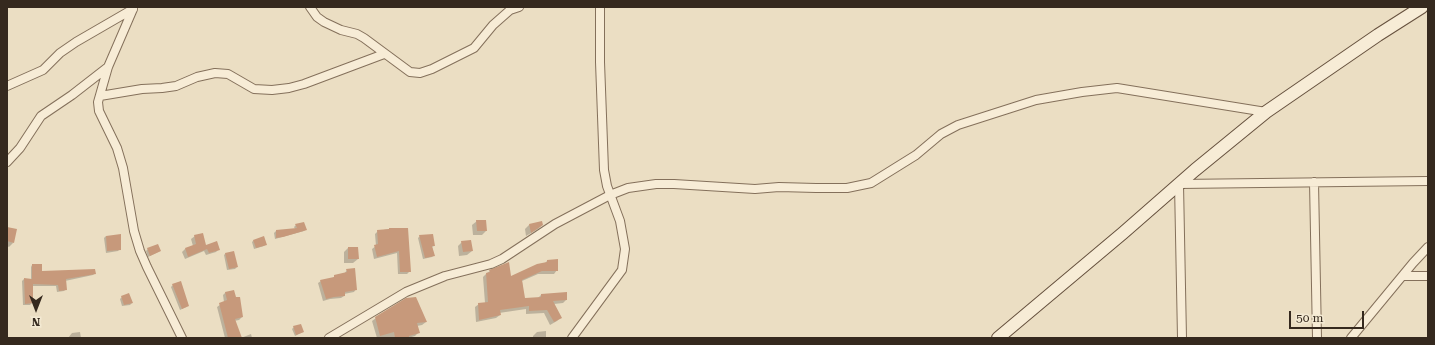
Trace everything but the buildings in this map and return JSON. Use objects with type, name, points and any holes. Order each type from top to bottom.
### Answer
[{"type":"main road","points":[[998,338],[1266,112],[1372,39],[1422,7]]},
{"type":"street","points":[[310,7],[324,22],[341,30],[357,34],[410,72],[420,73],[432,69],[474,48],[493,25],[510,10],[519,7]]},
{"type":"street","points":[[572,338],[622,270],[625,249],[620,221],[610,195],[604,170],[600,62],[600,7]]},
{"type":"street","points":[[134,8],[108,67],[98,102],[99,111],[117,148],[123,168],[134,231],[140,251],[182,338]]},
{"type":"street","points":[[7,86],[43,70],[60,53],[76,42],[134,8]]},
{"type":"street","points":[[100,96],[142,89],[176,86],[198,77],[215,73],[228,74],[254,89],[278,89],[304,84],[384,54]]},
{"type":"street","points":[[7,162],[20,148],[41,116],[72,95],[108,67]]},
{"type":"street","points":[[329,338],[406,292],[444,276],[490,264],[502,259],[555,224],[610,195],[628,188],[656,184],[755,189],[779,187],[847,188],[870,183],[916,155],[941,134],[958,125],[1036,100],[1082,92],[1117,88],[1266,112]]},
{"type":"street","points":[[1182,338],[1179,184],[1428,181]]},
{"type":"street","points":[[1314,182],[1317,338]]},
{"type":"street","points":[[1351,338],[1428,247]]},
{"type":"street","points":[[1403,276],[1428,276]]}]
